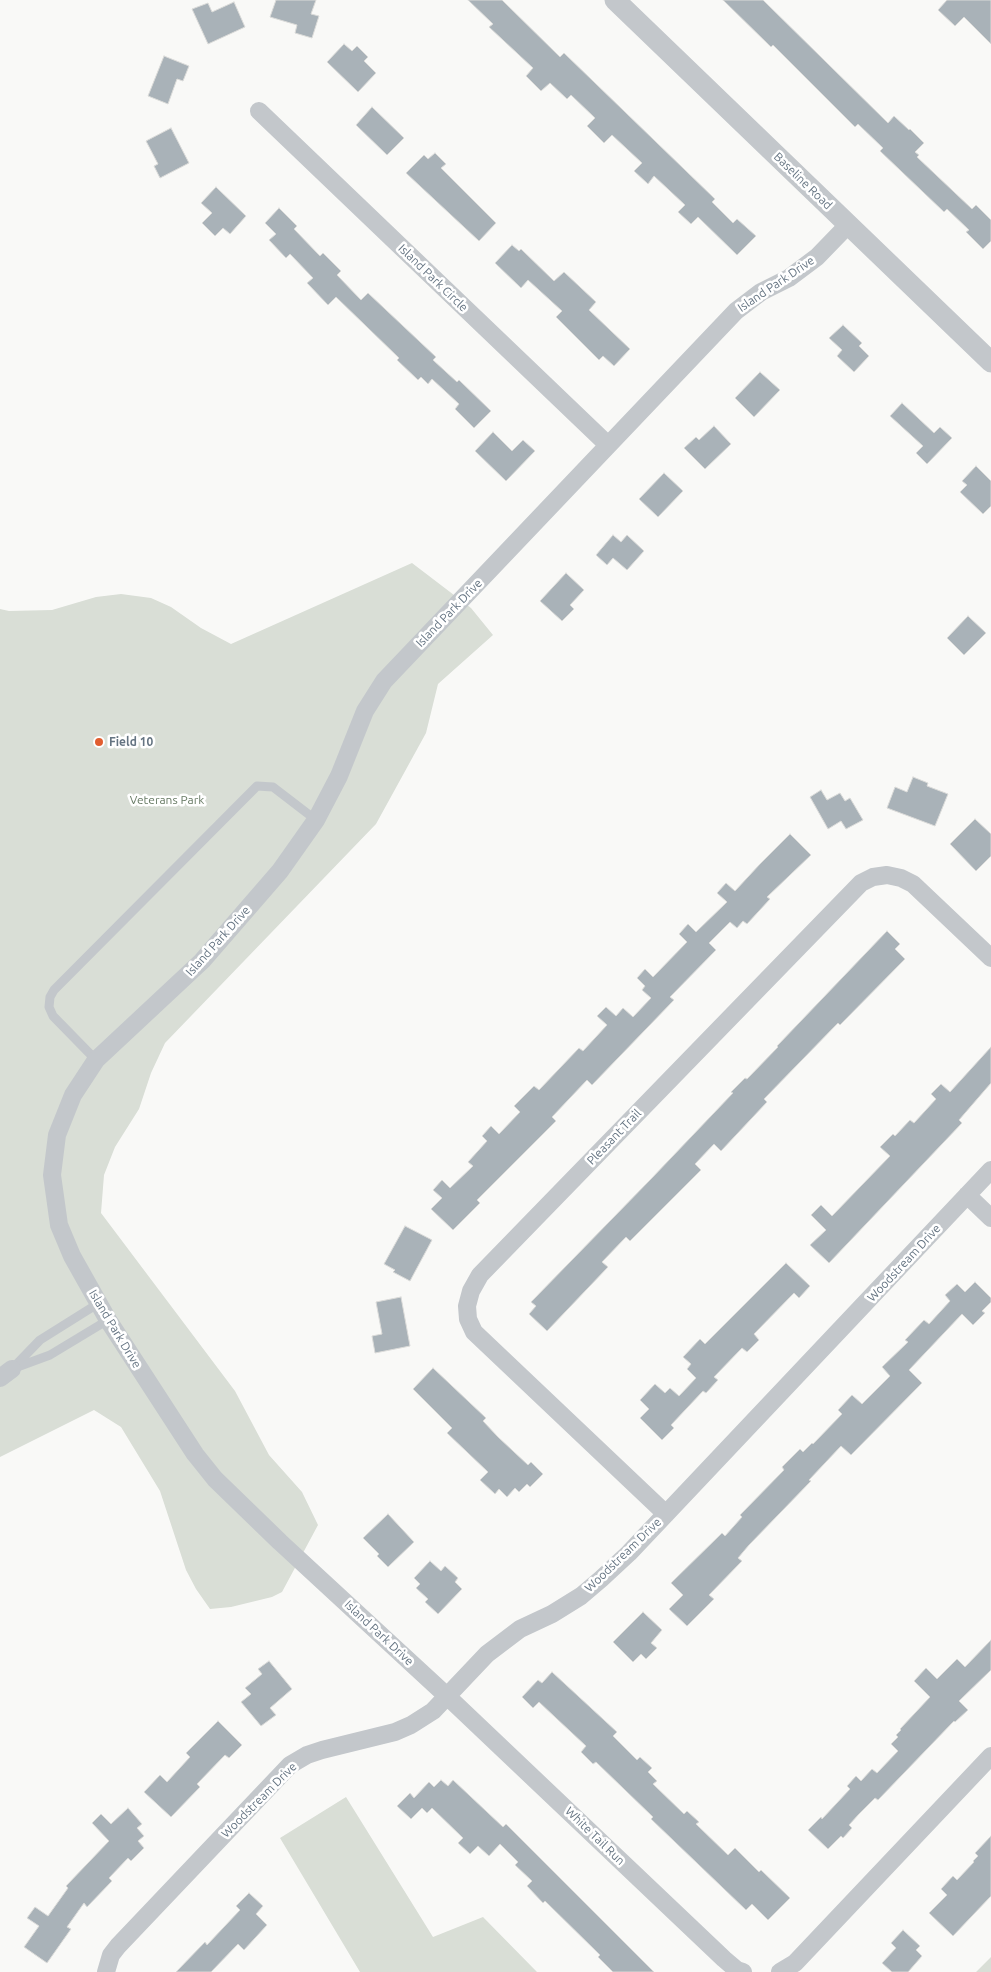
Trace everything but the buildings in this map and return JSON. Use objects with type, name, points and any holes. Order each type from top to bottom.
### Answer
[{"type":"street","name":"Baseline Road","points":[[616,0],[991,362]]},
{"type":"street","name":"Island Park Circle","points":[[259,111],[608,445]]},
{"type":"street","name":"Island Park Drive","points":[[448,1697],[280,1542],[215,1479],[195,1454],[108,1320],[72,1256],[59,1225],[52,1175],[57,1135],[73,1095],[96,1060],[202,961],[280,872],[316,820],[339,776],[365,711],[384,681],[736,311],[761,292],[789,278],[817,257],[848,225]]},
{"type":"street","name":"Pleasant Trail","points":[[666,1514],[474,1332],[468,1319],[467,1306],[471,1291],[480,1275],[861,883],[873,877],[887,875],[901,878],[913,884],[991,958]]},
{"type":"street","name":"Woodstream Drive","points":[[106,1972],[111,1954],[118,1946],[290,1766],[307,1755],[395,1732],[411,1725],[433,1711],[448,1697],[464,1677],[487,1654],[520,1629],[552,1614],[581,1596],[601,1579],[666,1514],[991,1170]]},
{"type":"street","points":[[967,1195],[991,1218]]},
{"type":"street","name":"White Tail Run","points":[[448,1697],[724,1959],[737,1970],[743,1972]]},
{"type":"street","points":[[780,1972],[795,1963],[991,1756]]},
{"type":"lane","points":[[96,1060],[53,1016],[49,1007],[50,997],[54,990],[257,786],[273,787],[316,820]]},
{"type":"lane","points":[[6,1374],[40,1340],[99,1303]]},
{"type":"lane","points":[[6,1374],[50,1355],[108,1320]]},
{"type":"green space","name":"Veterans Park","points":[[412,563],[471,608],[493,635],[438,684],[426,733],[376,824],[165,1043],[151,1073],[139,1109],[115,1147],[104,1175],[101,1213],[235,1391],[269,1455],[302,1492],[318,1525],[282,1592],[272,1597],[231,1607],[210,1609],[186,1570],[160,1491],[121,1427],[94,1410],[0,1457],[0,609],[9,611],[52,610],[96,597],[121,594],[151,598],[171,607],[201,628],[231,644]]},
{"type":"green space","points":[[346,1797],[433,1937],[483,1917],[537,1972],[360,1972],[280,1838]]},
{"type":"green space","points":[[991,1957],[991,1972],[976,1972]]},
{"type":"place","name":"Field 10","points":[[99,742]]}]
